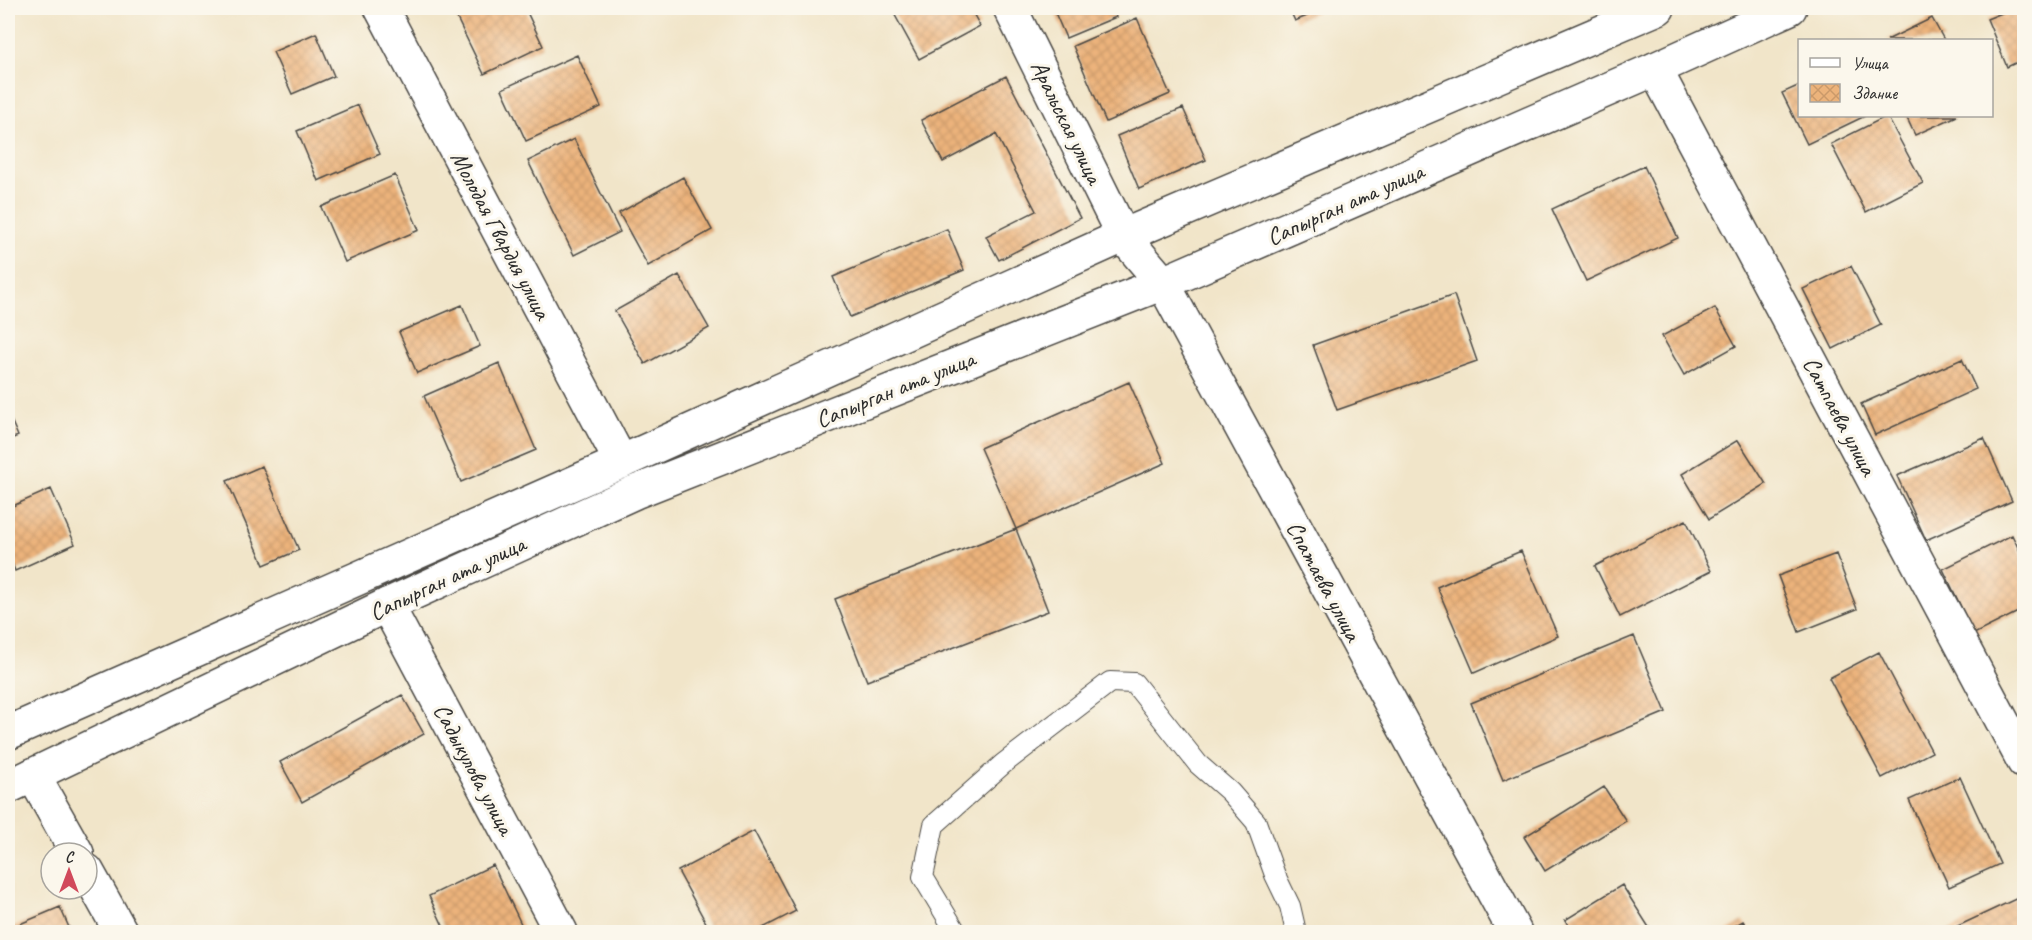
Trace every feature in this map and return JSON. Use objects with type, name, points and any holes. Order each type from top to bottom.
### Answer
[{"type":"main road","name":"Молодая Гвардия улица","points":[[381,8],[621,462]]},
{"type":"main road","name":"Аральская улица","points":[[1010,8],[1123,236]]},
{"type":"main road","name":"Сапырган ата улица","points":[[20,781],[387,605],[635,492],[1163,284],[1790,8]]},
{"type":"main road","name":"Сапырган ата улица","points":[[8,731],[621,462],[1123,236],[1639,11]]},
{"type":"main road","name":"Сатпаева улица","points":[[1655,69],[2025,762]]},
{"type":"main road","name":"Спатаева улица","points":[[1123,236],[1163,284],[1515,933]]},
{"type":"main road","name":"Садыкулова улица","points":[[387,605],[561,933]]},
{"type":"main road","points":[[20,781],[68,841]]},
{"type":"main road","points":[[99,893],[121,933]]},
{"type":"lane","points":[[956,933],[923,877],[934,825],[1003,764],[1110,682],[1134,683],[1198,764],[1230,792],[1256,822],[1275,875],[1290,906],[1296,933]]},
{"type":"building","points":[[452,8],[525,8],[543,46],[484,74]]},
{"type":"building","points":[[891,8],[970,8],[980,26],[919,59]]},
{"type":"building","points":[[1053,8],[1112,8],[1116,17],[1066,38]]},
{"type":"building","points":[[1289,8],[1326,8],[1295,21]]},
{"type":"building","points":[[2014,8],[2024,8],[2024,59],[2007,67],[1987,19]]},
{"type":"building","points":[[1137,18],[1170,94],[1106,122],[1073,46]]},
{"type":"building","points":[[1932,18],[1943,39],[1889,39]]},
{"type":"building","points":[[316,33],[334,76],[292,94],[273,52]]},
{"type":"building","points":[[577,55],[601,107],[526,141],[502,89]]},
{"type":"building","points":[[1006,76],[1080,218],[999,260],[986,236],[1036,211],[996,134],[943,162],[921,120]]},
{"type":"building","points":[[1798,86],[1798,117],[1863,117],[1807,144],[1782,93]]},
{"type":"building","points":[[358,105],[380,154],[318,181],[297,131]]},
{"type":"building","points":[[1183,108],[1206,160],[1139,189],[1117,136]]},
{"type":"building","points":[[1888,117],[1923,183],[1866,212],[1831,144]]},
{"type":"building","points":[[1906,117],[1955,117],[1915,135]]},
{"type":"building","points":[[574,139],[620,232],[574,255],[528,161]]},
{"type":"building","points":[[1644,166],[1678,238],[1586,281],[1552,209]]},
{"type":"building","points":[[395,175],[419,230],[345,262],[321,207]]},
{"type":"building","points":[[683,177],[712,230],[648,266],[619,213]]},
{"type":"building","points":[[947,229],[964,270],[850,317],[833,277]]},
{"type":"building","points":[[1851,266],[1881,325],[1833,349],[1803,289]]},
{"type":"building","points":[[679,275],[709,328],[645,364],[615,311]]},
{"type":"building","points":[[1454,295],[1477,361],[1337,410],[1313,345]]},
{"type":"building","points":[[462,305],[480,346],[417,373],[399,332]]},
{"type":"building","points":[[1715,308],[1736,346],[1684,375],[1662,336]]},
{"type":"building","points":[[1962,359],[1976,389],[1875,435],[1861,404]]},
{"type":"building","points":[[499,363],[536,450],[461,482],[424,396]]},
{"type":"building","points":[[1129,382],[1165,463],[1016,529],[980,448]]},
{"type":"building","points":[[8,413],[18,436],[8,440]]},
{"type":"building","points":[[1984,438],[2012,501],[1926,540],[1897,476]]},
{"type":"building","points":[[1738,440],[1766,484],[1709,519],[1682,474]]},
{"type":"building","points":[[262,466],[299,550],[264,565],[227,481]]},
{"type":"building","points":[[51,489],[75,544],[15,571],[8,553],[8,508]]},
{"type":"building","points":[[1686,520],[1711,571],[1620,617],[1595,566]]},
{"type":"building","points":[[1016,529],[1048,611],[867,681],[835,599]]},
{"type":"building","points":[[2012,535],[2024,560],[2024,609],[1974,634],[1943,569]]},
{"type":"building","points":[[1521,551],[1558,636],[1474,673],[1437,587]]},
{"type":"building","points":[[1836,554],[1857,609],[1799,632],[1778,576]]},
{"type":"building","points":[[1634,636],[1666,712],[1503,780],[1471,703]]},
{"type":"building","points":[[1879,652],[1932,752],[1882,778],[1829,678]]},
{"type":"building","points":[[402,695],[424,734],[302,802],[280,762]]},
{"type":"building","points":[[1960,777],[2000,864],[1949,887],[1909,800]]},
{"type":"building","points":[[1604,787],[1626,821],[1545,871],[1524,837]]},
{"type":"building","points":[[754,831],[796,911],[755,932],[711,932],[678,871]]},
{"type":"building","points":[[493,865],[523,928],[513,932],[446,932],[429,896]]},
{"type":"building","points":[[1622,885],[1652,932],[1572,932],[1565,920]]},
{"type":"building","points":[[2022,896],[2024,932],[1945,932]]},
{"type":"building","points":[[60,907],[71,932],[8,932],[8,929]]},
{"type":"building","points":[[1743,921],[1750,932],[1724,932]]}]
